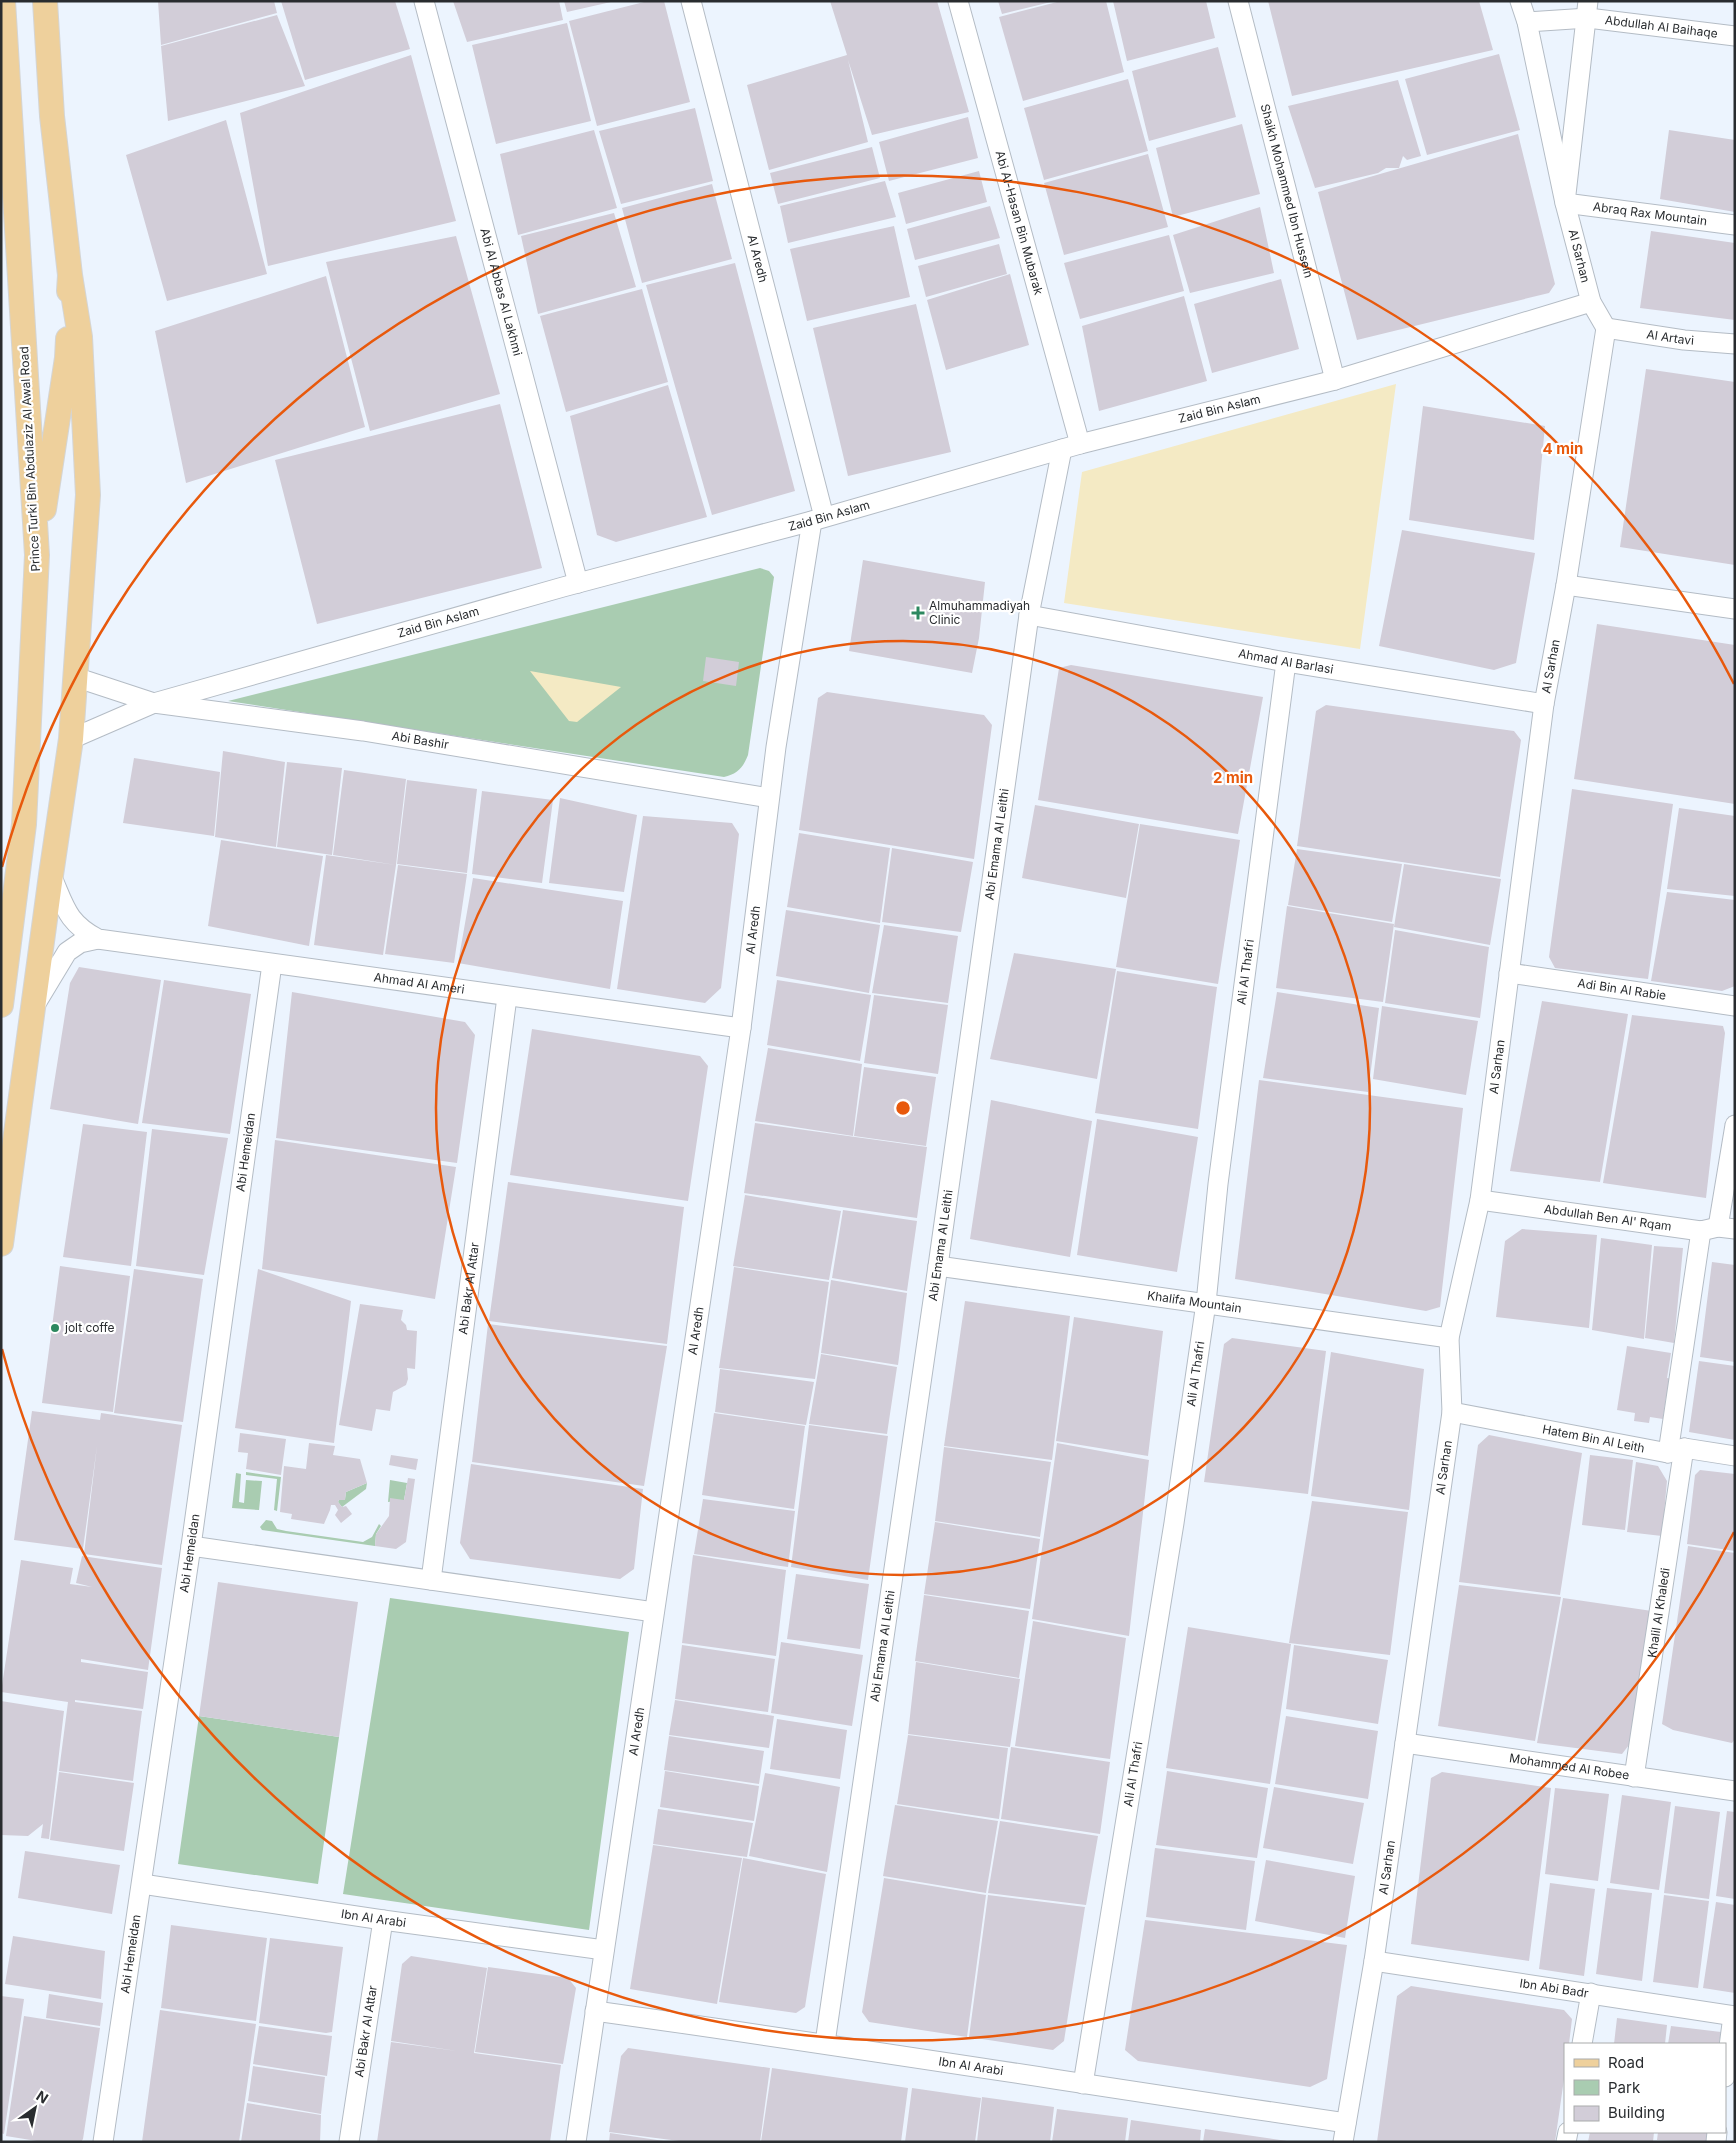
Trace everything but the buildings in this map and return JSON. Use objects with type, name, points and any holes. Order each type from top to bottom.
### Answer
[{"type":"main road","name":"Prince Turki Bin Abdulaziz Al Awal Road","points":[[1,1005],[24,824],[37,555],[3,1]]},
{"type":"main road","points":[[1,1244],[71,739],[88,495],[80,337],[70,275],[52,116],[45,1]]},
{"type":"main road","points":[[37,555],[67,358],[70,275]]},
{"type":"street","name":"Abi Al Abbas Al Lakhmi","points":[[424,1],[578,583]]},
{"type":"street","name":"Al Aredh","points":[[576,2142],[740,1028],[769,798],[818,519],[691,1]]},
{"type":"street","name":"Abi Al-Hasan Bin Mubarak","points":[[958,1],[1080,444]]},
{"type":"street","name":"Shaikh Mohammed Ibn Hussein","points":[[1238,1],[1335,380]]},
{"type":"street","name":"Al Sarhan","points":[[1343,2142],[1374,1961],[1452,1412],[1450,1338],[1480,1200],[1544,704],[1566,585],[1606,328],[1591,302],[1565,203],[1527,22],[1520,1]]},
{"type":"street","name":"Abdullah Al Baihaqe","points":[[1527,22],[1588,10],[1735,36]]},
{"type":"street","points":[[1565,203],[1588,10]]},
{"type":"street","name":"Abraq Rax Mountain","points":[[1565,203],[1735,225]]},
{"type":"street","name":"Zaid Bin Aslam","points":[[71,739],[154,703],[578,583],[818,519],[1080,444],[1335,380],[1591,302]]},
{"type":"street","name":"Al Artavi","points":[[1606,328],[1684,340],[1735,344]]},
{"type":"street","name":"Abi Emama Al Leithi","points":[[825,2043],[938,1266],[1029,615],[1062,449]]},
{"type":"street","points":[[1566,585],[1735,608]]},
{"type":"street","name":"Ahmad Al Barlasi","points":[[1029,615],[1286,662],[1544,704]]},
{"type":"street","name":"Ali Al Thafri","points":[[1083,2084],[1172,1532],[1206,1304],[1218,1184],[1286,662]]},
{"type":"street","name":"Abi Bashir","points":[[75,677],[154,703],[363,731],[769,798]]},
{"type":"street","points":[[51,875],[71,920],[82,931],[98,940]]},
{"type":"street","points":[[32,1010],[68,952],[80,944],[98,940]]},
{"type":"street","name":"Ahmad Al Ameri","points":[[98,940],[740,1028]]},
{"type":"street","name":"Abi Hemeidan","points":[[104,2142],[191,1546],[272,964]]},
{"type":"street","name":"Adi Bin Al Rabie","points":[[1509,973],[1735,1006]]},
{"type":"street","name":"Abi Bakr Al Attar","points":[[431,1580],[507,997]]},
{"type":"street","name":"Khalil Al Khaledi","points":[[1634,1777],[1676,1451],[1718,1229],[1735,1125]]},
{"type":"street","name":"Abdullah Ben Al' Rqam","points":[[1480,1200],[1718,1229]]},
{"type":"street","name":"Khalifa Mountain","points":[[938,1266],[1450,1338]]},
{"type":"street","name":"Hatem Bin Al Leith","points":[[1452,1412],[1676,1451],[1735,1456]]},
{"type":"street","points":[[191,1546],[654,1612]]},
{"type":"street","name":"Mohammed Al Robee","points":[[1404,1743],[1735,1792]]},
{"type":"street","name":"Ibn Al Arabi","points":[[142,1884],[383,1920],[604,1950]]},
{"type":"street","name":"Abi Bakr Al Attar","points":[[349,2142],[383,1920]]},
{"type":"street","name":"Ibn Abi Badr","points":[[1374,1961],[1734,2016]]},
{"type":"street","points":[[1582,2043],[1591,1993]]},
{"type":"street","name":"Ibn Al Arabi","points":[[595,2011],[825,2043],[1083,2084],[1346,2122]]},
{"type":"street","points":[[1726,2070],[1734,2016]]},
{"type":"green space","points":[[760,568],[769,571],[774,577],[748,755],[739,770],[724,777],[228,701]]},
{"type":"green space","points":[[246,1472],[281,1477],[277,1511],[274,1510],[277,1479],[246,1475]]},
{"type":"green space","points":[[236,1473],[241,1474],[239,1502],[244,1503],[246,1480],[262,1481],[259,1510],[232,1508]]},
{"type":"green space","points":[[390,1480],[407,1483],[404,1500],[388,1502]]},
{"type":"green space","points":[[367,1483],[366,1489],[342,1507],[338,1502],[345,1499],[346,1492]]},
{"type":"green space","points":[[266,1520],[272,1521],[277,1529],[363,1542],[372,1537],[379,1524],[381,1526],[376,1534],[375,1546],[262,1530],[260,1527]]},
{"type":"green space","points":[[390,1598],[629,1632],[589,1930],[343,1894]]},
{"type":"green space","points":[[199,1716],[339,1737],[318,1884],[178,1864]]},
{"type":"sand","points":[[1396,384],[1360,649],[1064,603],[1082,472]]},
{"type":"sand","points":[[530,671],[621,687],[577,722],[569,721]]},
{"type":"place","name":"Almuhammadiyah Clinic","points":[[918,613]]},
{"type":"place","name":"jolt coffe","points":[[55,1328]]}]
